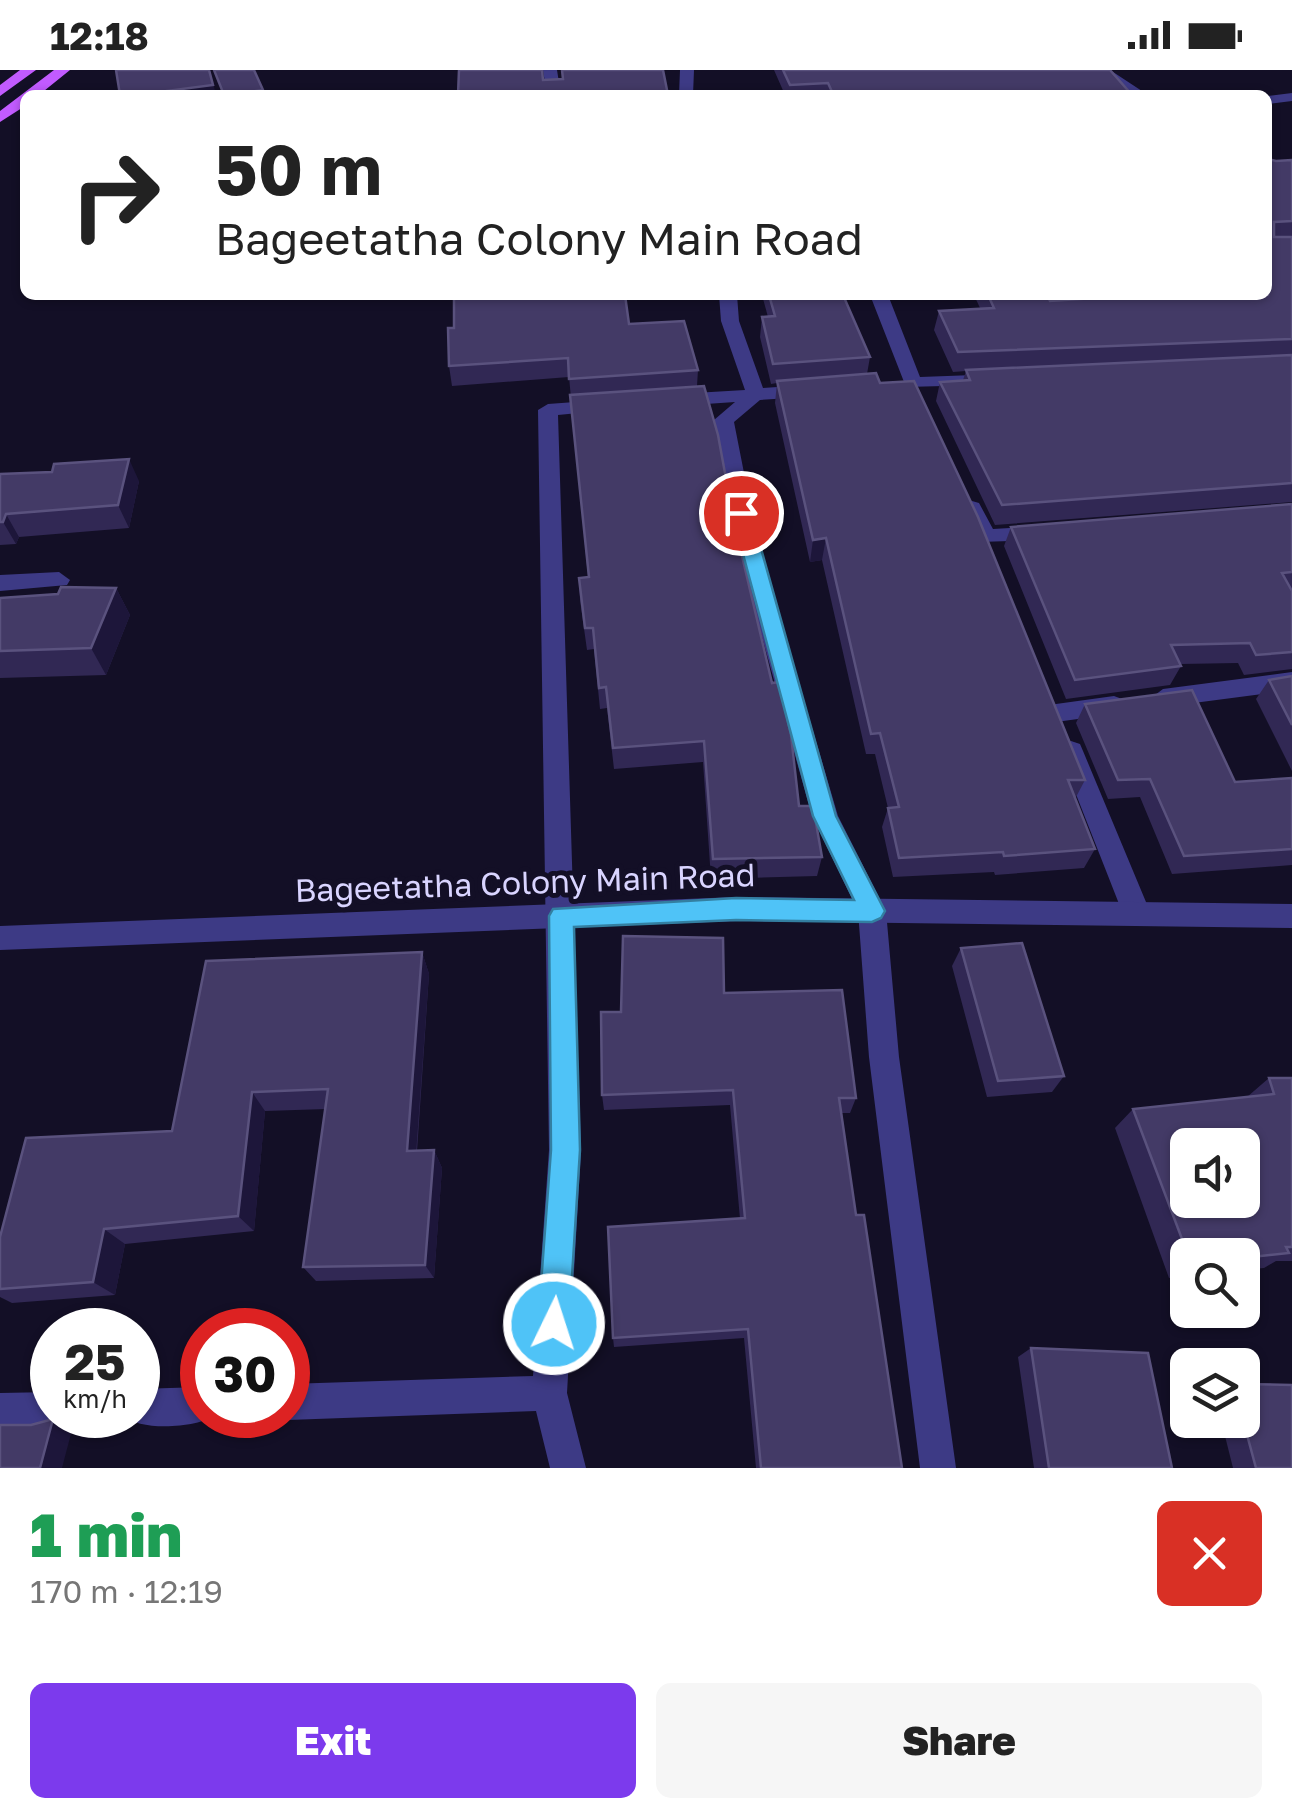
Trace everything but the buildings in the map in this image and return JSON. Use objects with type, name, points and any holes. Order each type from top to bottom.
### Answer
[{"type":"main road","points":[[0,92],[28,70]]},
{"type":"main road","points":[[37,90],[64,70]]},
{"type":"main road","points":[[0,118],[20,102]]},
{"type":"street","points":[[1101,70],[1134,90]]},
{"type":"street","points":[[728,300],[730,321],[756,394]]},
{"type":"street","points":[[881,300],[909,389],[990,380]]},
{"type":"street","points":[[661,402],[834,389]]},
{"type":"street","points":[[756,394],[724,420],[747,544],[824,816],[872,911],[884,1056],[938,1468]]},
{"type":"street","points":[[568,1468],[549,1393],[566,1150],[548,410],[624,404]]},
{"type":"street","points":[[962,486],[989,546],[1062,531]]},
{"type":"street","points":[[0,583],[59,580]]},
{"type":"street","points":[[1137,914],[1052,704],[1292,681]]},
{"type":"street","name":"Bageetatha Colony Main Road","points":[[0,938],[736,909],[1292,916]]},
{"type":"street","points":[[310,1401],[549,1393]]},
{"type":"street","points":[[0,1412],[30,1411]]},
{"type":"route","points":[[554,1324],[566,1150],[562,916],[736,909],[872,911],[824,816],[741,513]]}]
